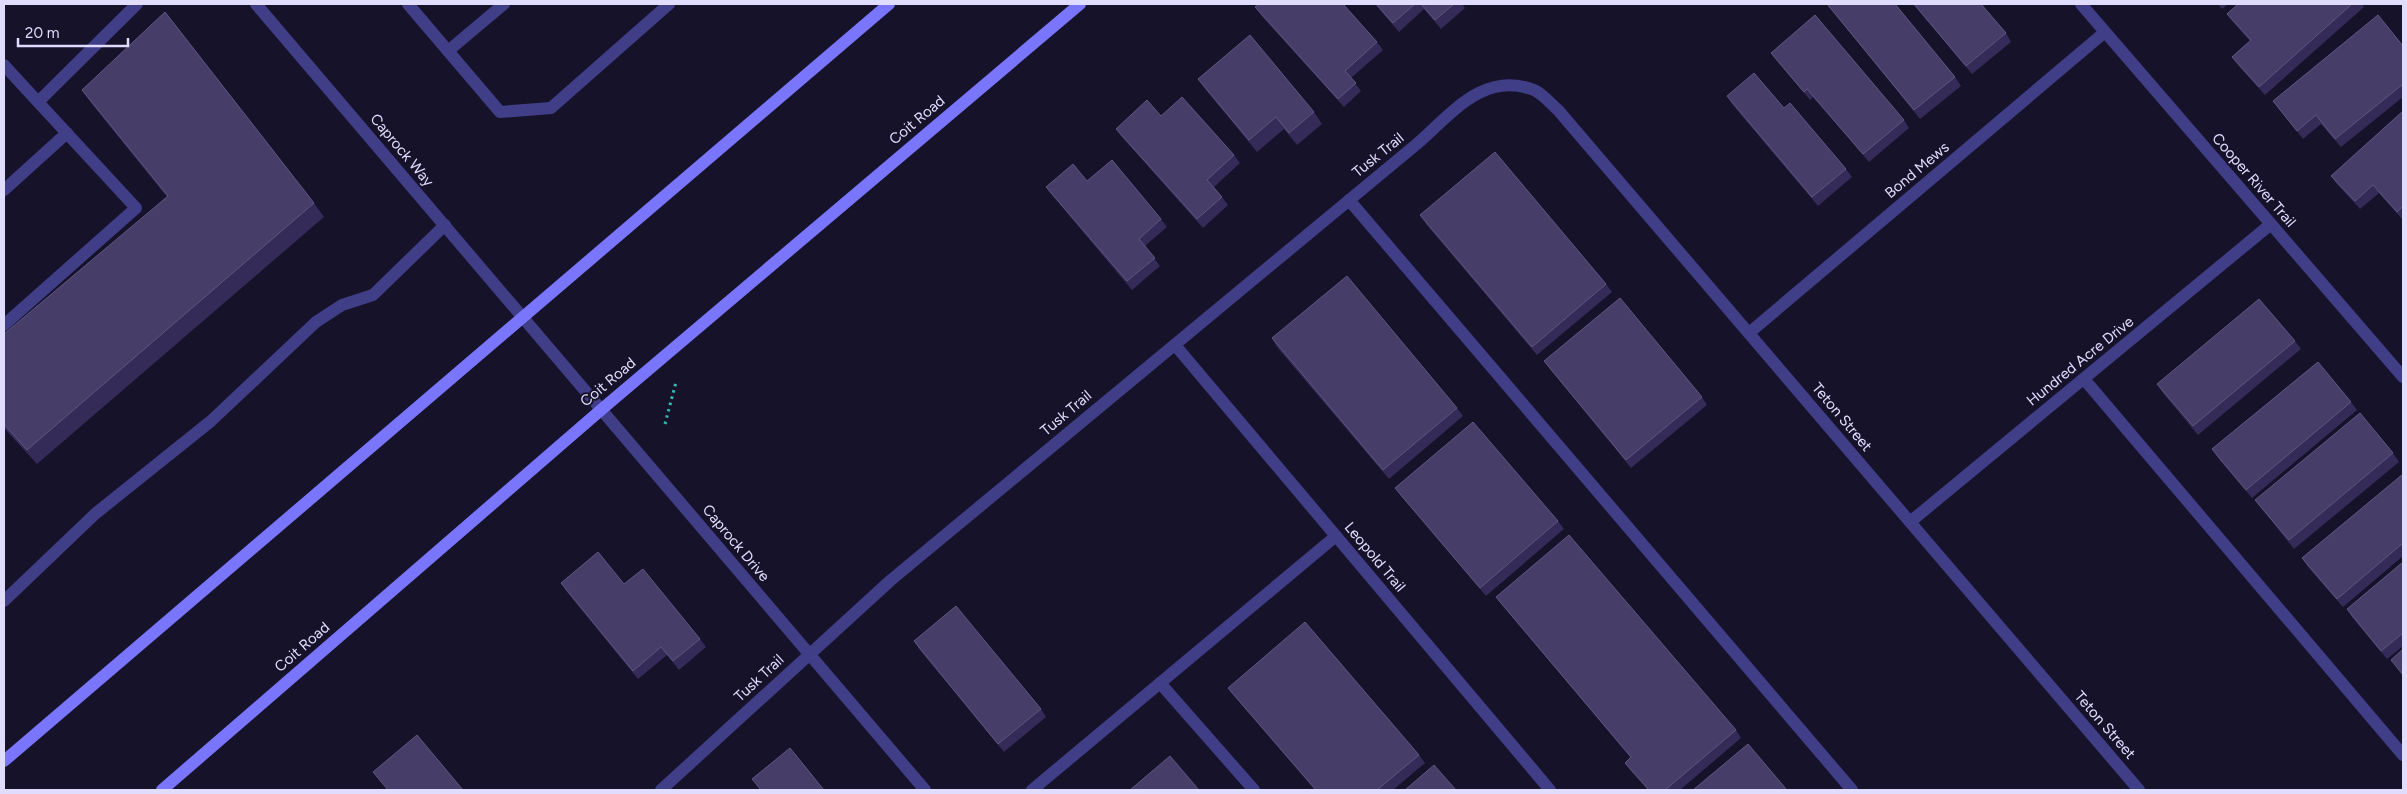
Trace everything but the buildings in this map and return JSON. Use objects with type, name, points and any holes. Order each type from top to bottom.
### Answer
[{"type":"main road","points":[[4,761],[889,4]]},
{"type":"main road","name":"Coit Road","points":[[162,790],[602,409],[1080,4]]},
{"type":"street","points":[[38,102],[137,4]]},
{"type":"street","name":"Caprock Way","points":[[256,4],[523,317]]},
{"type":"street","points":[[408,4],[500,112],[551,108],[669,4]]},
{"type":"street","points":[[448,51],[504,4]]},
{"type":"street","name":"Cooper River Trail","points":[[2081,4],[2403,377]]},
{"type":"street","name":"Bond Mews","points":[[1749,334],[2105,32]]},
{"type":"street","points":[[4,65],[136,208],[4,325]]},
{"type":"street","name":"Teton Street","points":[[1508,84],[1536,91],[1558,110],[2139,790]]},
{"type":"street","name":"Tusk Trail","points":[[661,790],[891,580],[1418,143],[1472,95],[1508,84]]},
{"type":"street","points":[[4,190],[67,133]]},
{"type":"street","points":[[1349,200],[1852,790]]},
{"type":"street","name":"Hundred Acre Drive","points":[[1910,522],[2271,224]]},
{"type":"street","points":[[4,601],[94,514],[211,421],[316,322],[342,305],[373,295],[445,225]]},
{"type":"street","name":"Caprock Drive","points":[[523,317],[925,790]]},
{"type":"street","name":"Leopold Trail","points":[[1175,345],[1550,790]]},
{"type":"street","points":[[2084,379],[2403,755]]},
{"type":"street","points":[[1032,790],[1336,536]]},
{"type":"street","points":[[1160,683],[1254,790]]},
{"type":"path","points":[[665,424],[676,382]]}]
